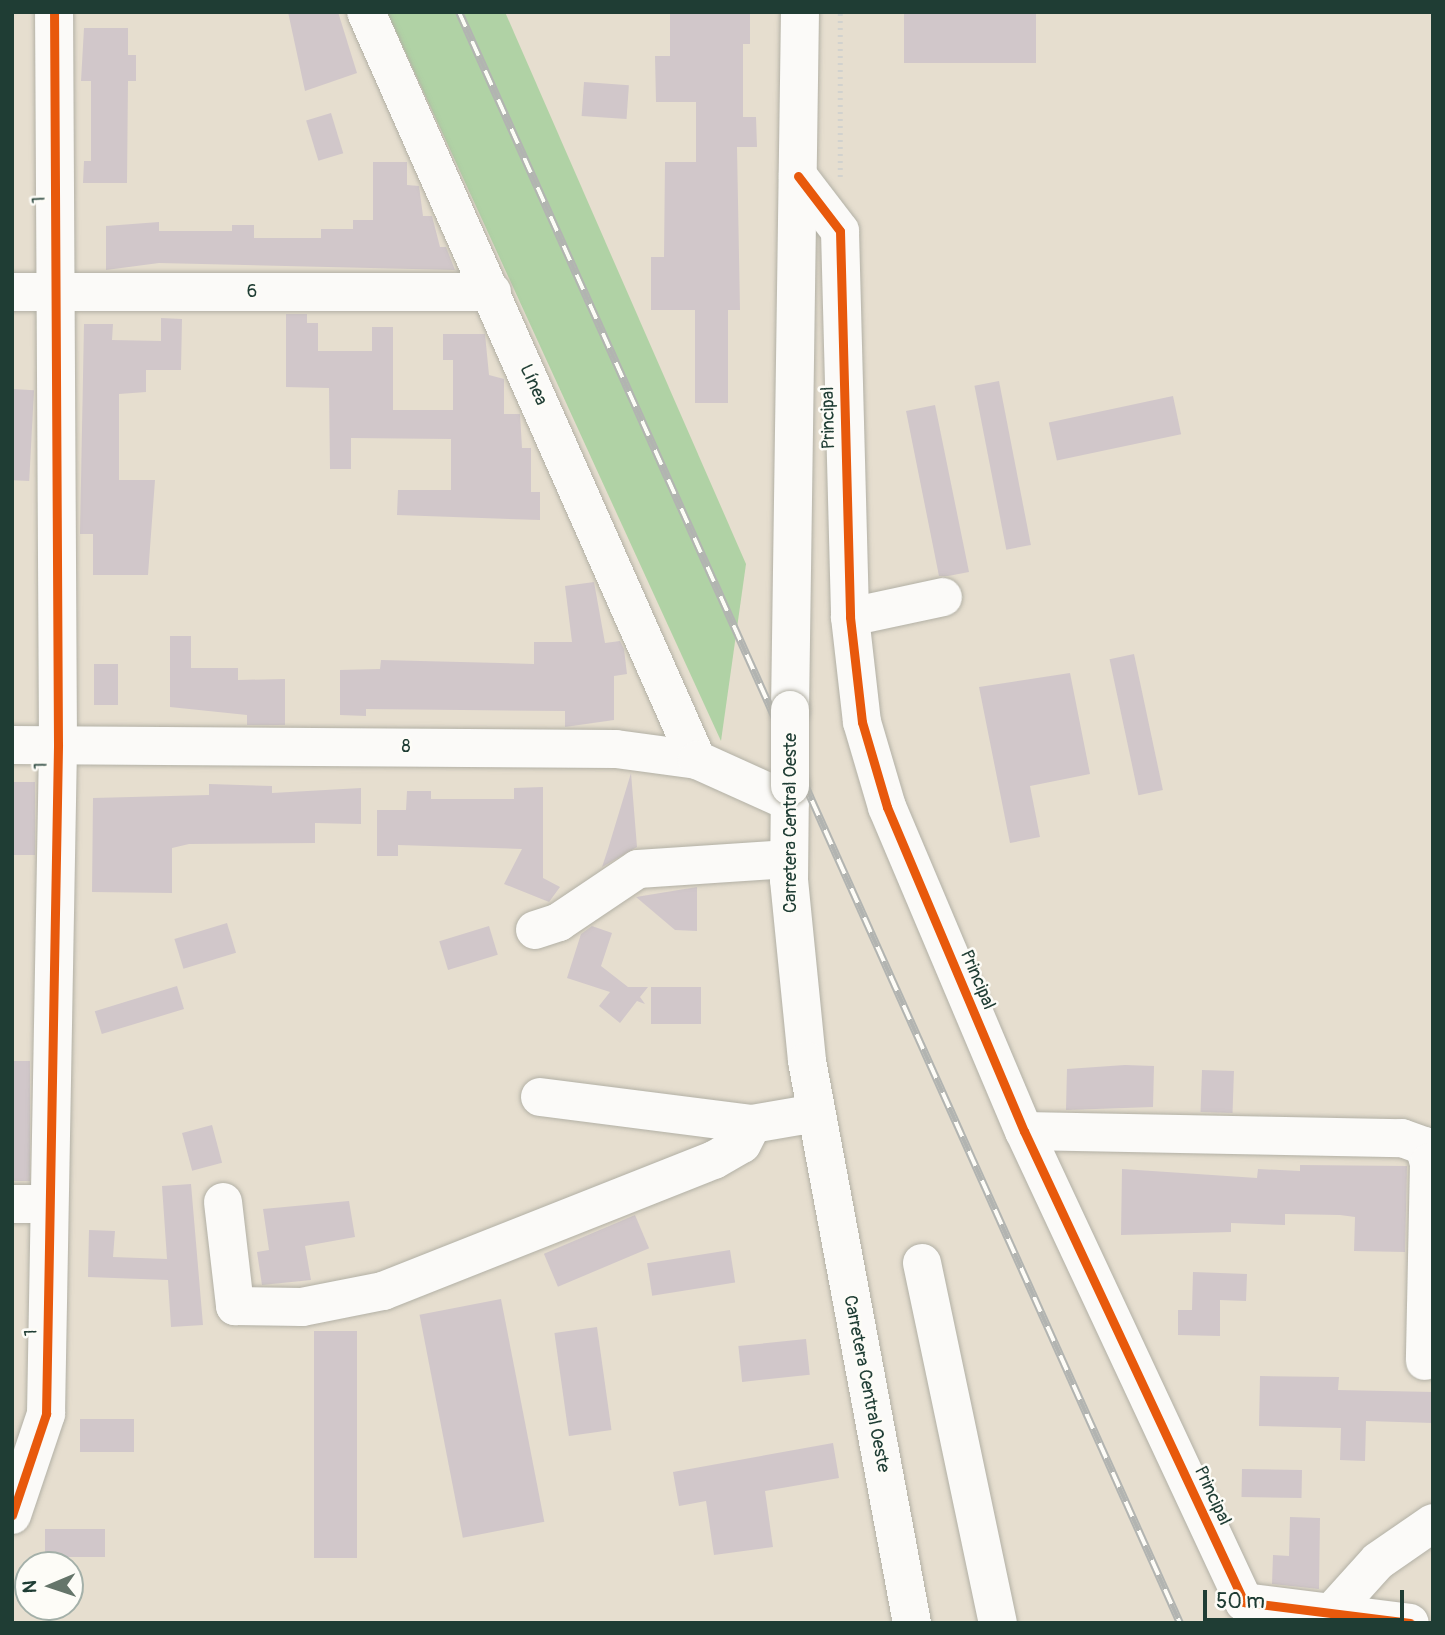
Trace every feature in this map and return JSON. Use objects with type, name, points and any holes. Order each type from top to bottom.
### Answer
[{"type":"street","name":"1","points":[[12,1515],[46,1414],[31,1204],[58,744],[54,12]]},
{"type":"street","name":"Línea","points":[[366,12],[697,760]]},
{"type":"street","name":"Carretera Central Oeste","points":[[800,12],[790,710],[789,859],[793,947],[816,1113],[912,1623]]},
{"type":"street","points":[[798,176],[840,230]]},
{"type":"street","name":"Principal","points":[[840,230],[850,617],[862,722],[887,807],[1024,1130],[1244,1602],[1410,1623]]},
{"type":"street","name":"6","points":[[12,292],[492,292]]},
{"type":"street","points":[[850,617],[943,597]]},
{"type":"street","name":"8","points":[[12,745],[616,749],[697,760],[790,794]]},
{"type":"street","points":[[535,929],[559,922],[638,869],[789,859]]},
{"type":"street","points":[[540,1097],[752,1124],[816,1113]]},
{"type":"street","points":[[223,1202],[235,1306],[302,1307],[383,1291],[714,1160],[742,1144],[752,1124]]},
{"type":"street","points":[[1024,1130],[1402,1138],[1424,1146],[1429,1163],[1425,1361]]},
{"type":"street","points":[[922,1263],[998,1623]]},
{"type":"street","points":[[1331,1613],[1378,1561],[1433,1522]]},
{"type":"path","points":[[840,12],[840,230]]},
{"type":"green space","points":[[387,12],[505,12],[746,564],[721,741]]},
{"type":"building","points":[[288,12],[338,12],[357,73],[305,91]]},
{"type":"building","points":[[670,12],[750,12],[750,44],[743,44],[743,117],[756,117],[757,147],[737,147],[740,310],[728,310],[728,403],[695,403],[695,310],[651,310],[651,257],[664,257],[665,162],[696,162],[696,102],[656,102],[655,56],[670,56]]},
{"type":"building","points":[[904,12],[1036,12],[1036,63],[904,63]]},
{"type":"building","points":[[84,28],[128,28],[128,55],[136,55],[136,81],[128,81],[127,183],[83,183],[84,161],[91,161],[91,81],[81,81]]},
{"type":"building","points":[[584,82],[629,85],[627,119],[582,116]]},
{"type":"building","points":[[331,113],[343,153],[318,161],[306,121]]},
{"type":"building","points":[[373,162],[407,162],[407,185],[419,186],[423,216],[432,216],[440,247],[446,247],[455,270],[159,263],[106,270],[106,226],[159,222],[159,231],[232,231],[232,225],[254,225],[254,238],[321,238],[321,229],[353,229],[353,220],[373,220]]},
{"type":"building","points":[[286,314],[307,314],[307,323],[318,323],[318,351],[372,351],[372,327],[393,327],[393,410],[453,410],[453,360],[443,360],[443,334],[485,334],[489,375],[504,379],[504,414],[520,414],[522,448],[531,448],[531,492],[540,492],[540,520],[397,515],[398,490],[451,490],[451,439],[351,438],[351,469],[330,469],[329,388],[286,387]]},
{"type":"building","points":[[161,318],[182,319],[181,370],[146,370],[146,392],[119,394],[119,480],[155,480],[148,575],[93,575],[93,534],[80,534],[84,324],[113,324],[112,340],[161,341]]},
{"type":"building","points":[[999,381],[1031,545],[1006,550],[974,386]]},
{"type":"building","points":[[12,389],[34,390],[29,481],[12,480]]},
{"type":"building","points":[[1173,396],[1181,434],[1057,461],[1049,422]]},
{"type":"building","points":[[935,405],[969,572],[948,576],[939,576],[906,411]]},
{"type":"building","points":[[594,582],[605,643],[620,641],[624,649],[627,674],[614,676],[614,720],[565,727],[565,711],[366,709],[366,716],[340,715],[340,670],[380,669],[381,660],[534,664],[534,642],[572,642],[565,586]]},
{"type":"building","points":[[170,636],[191,636],[191,668],[238,668],[238,680],[285,679],[285,725],[247,725],[247,715],[170,707]]},
{"type":"building","points":[[1134,654],[1163,790],[1138,795],[1110,659]]},
{"type":"building","points":[[94,664],[118,664],[118,705],[94,705]]},
{"type":"building","points":[[1070,673],[1090,774],[1030,786],[1040,837],[1010,843],[979,687]]},
{"type":"building","points":[[631,773],[637,847],[602,867],[608,849]]},
{"type":"building","points":[[12,782],[35,782],[35,855],[12,855]]},
{"type":"building","points":[[209,784],[272,786],[272,793],[361,788],[361,824],[315,823],[315,843],[189,844],[172,848],[172,893],[92,892],[93,798],[209,795]]},
{"type":"building","points":[[543,787],[543,878],[560,887],[549,902],[504,884],[522,849],[398,845],[398,856],[377,856],[377,810],[406,810],[407,791],[431,791],[431,799],[514,799],[514,788]]},
{"type":"building","points":[[697,887],[697,931],[675,930],[636,897]]},
{"type":"building","points":[[227,923],[236,953],[183,969],[174,939]]},
{"type":"building","points":[[489,926],[498,955],[448,970],[439,941]]},
{"type":"building","points":[[592,926],[612,933],[601,966],[628,987],[648,987],[640,997],[645,1004],[637,1001],[620,1023],[599,1006],[610,992],[567,978],[581,934]]},
{"type":"building","points":[[177,986],[184,1009],[102,1034],[95,1011]]},
{"type":"building","points":[[651,987],[701,987],[701,1024],[651,1024]]},
{"type":"building","points":[[12,1061],[30,1061],[30,1181],[12,1181]]},
{"type":"building","points":[[1154,1066],[1153,1107],[1066,1110],[1067,1069]]},
{"type":"building","points":[[1202,1070],[1234,1071],[1233,1113],[1201,1112]]},
{"type":"building","points":[[212,1125],[222,1163],[192,1171],[182,1133]]},
{"type":"building","points":[[1300,1165],[1407,1166],[1405,1252],[1354,1251],[1355,1217],[1340,1215],[1285,1214],[1285,1225],[1231,1223],[1231,1232],[1121,1235],[1122,1169],[1257,1178],[1258,1169],[1300,1171]]},
{"type":"building","points":[[191,1184],[203,1325],[171,1327],[168,1280],[88,1277],[89,1230],[115,1231],[113,1257],[167,1259],[162,1186]]},
{"type":"building","points":[[349,1201],[355,1237],[305,1246],[311,1280],[262,1285],[257,1252],[269,1250],[263,1209]]},
{"type":"building","points":[[635,1215],[649,1248],[558,1287],[544,1254]]},
{"type":"building","points":[[730,1250],[735,1283],[652,1296],[647,1263]]},
{"type":"building","points":[[1193,1272],[1247,1274],[1246,1301],[1220,1300],[1220,1336],[1178,1335],[1178,1310],[1192,1310]]},
{"type":"building","points":[[501,1299],[544,1522],[463,1538],[420,1315]]},
{"type":"building","points":[[597,1327],[611,1430],[569,1436],[554,1333]]},
{"type":"building","points":[[314,1331],[357,1331],[357,1558],[314,1558]]},
{"type":"building","points":[[806,1339],[810,1375],[742,1382],[738,1346]]},
{"type":"building","points":[[1260,1376],[1339,1377],[1338,1390],[1433,1392],[1433,1423],[1366,1421],[1365,1461],[1340,1460],[1341,1428],[1259,1426]]},
{"type":"building","points":[[80,1419],[134,1419],[134,1452],[80,1452]]},
{"type":"building","points":[[833,1443],[839,1478],[765,1491],[773,1547],[714,1555],[706,1501],[679,1506],[673,1472]]},
{"type":"building","points":[[1242,1469],[1302,1470],[1302,1498],[1242,1497]]},
{"type":"building","points":[[1290,1517],[1320,1518],[1319,1589],[1272,1584],[1273,1555],[1289,1556]]},
{"type":"building","points":[[45,1529],[105,1529],[105,1557],[84,1557],[84,1551],[45,1551]]},
{"type":"railway","points":[[459,12],[1180,1623]]},
{"type":"cycle path","points":[[12,1515],[46,1414],[58,744],[54,12]]},
{"type":"cycle path","points":[[798,176],[840,231],[850,617],[862,722],[887,807],[1024,1131],[1244,1602],[1410,1623]]}]
